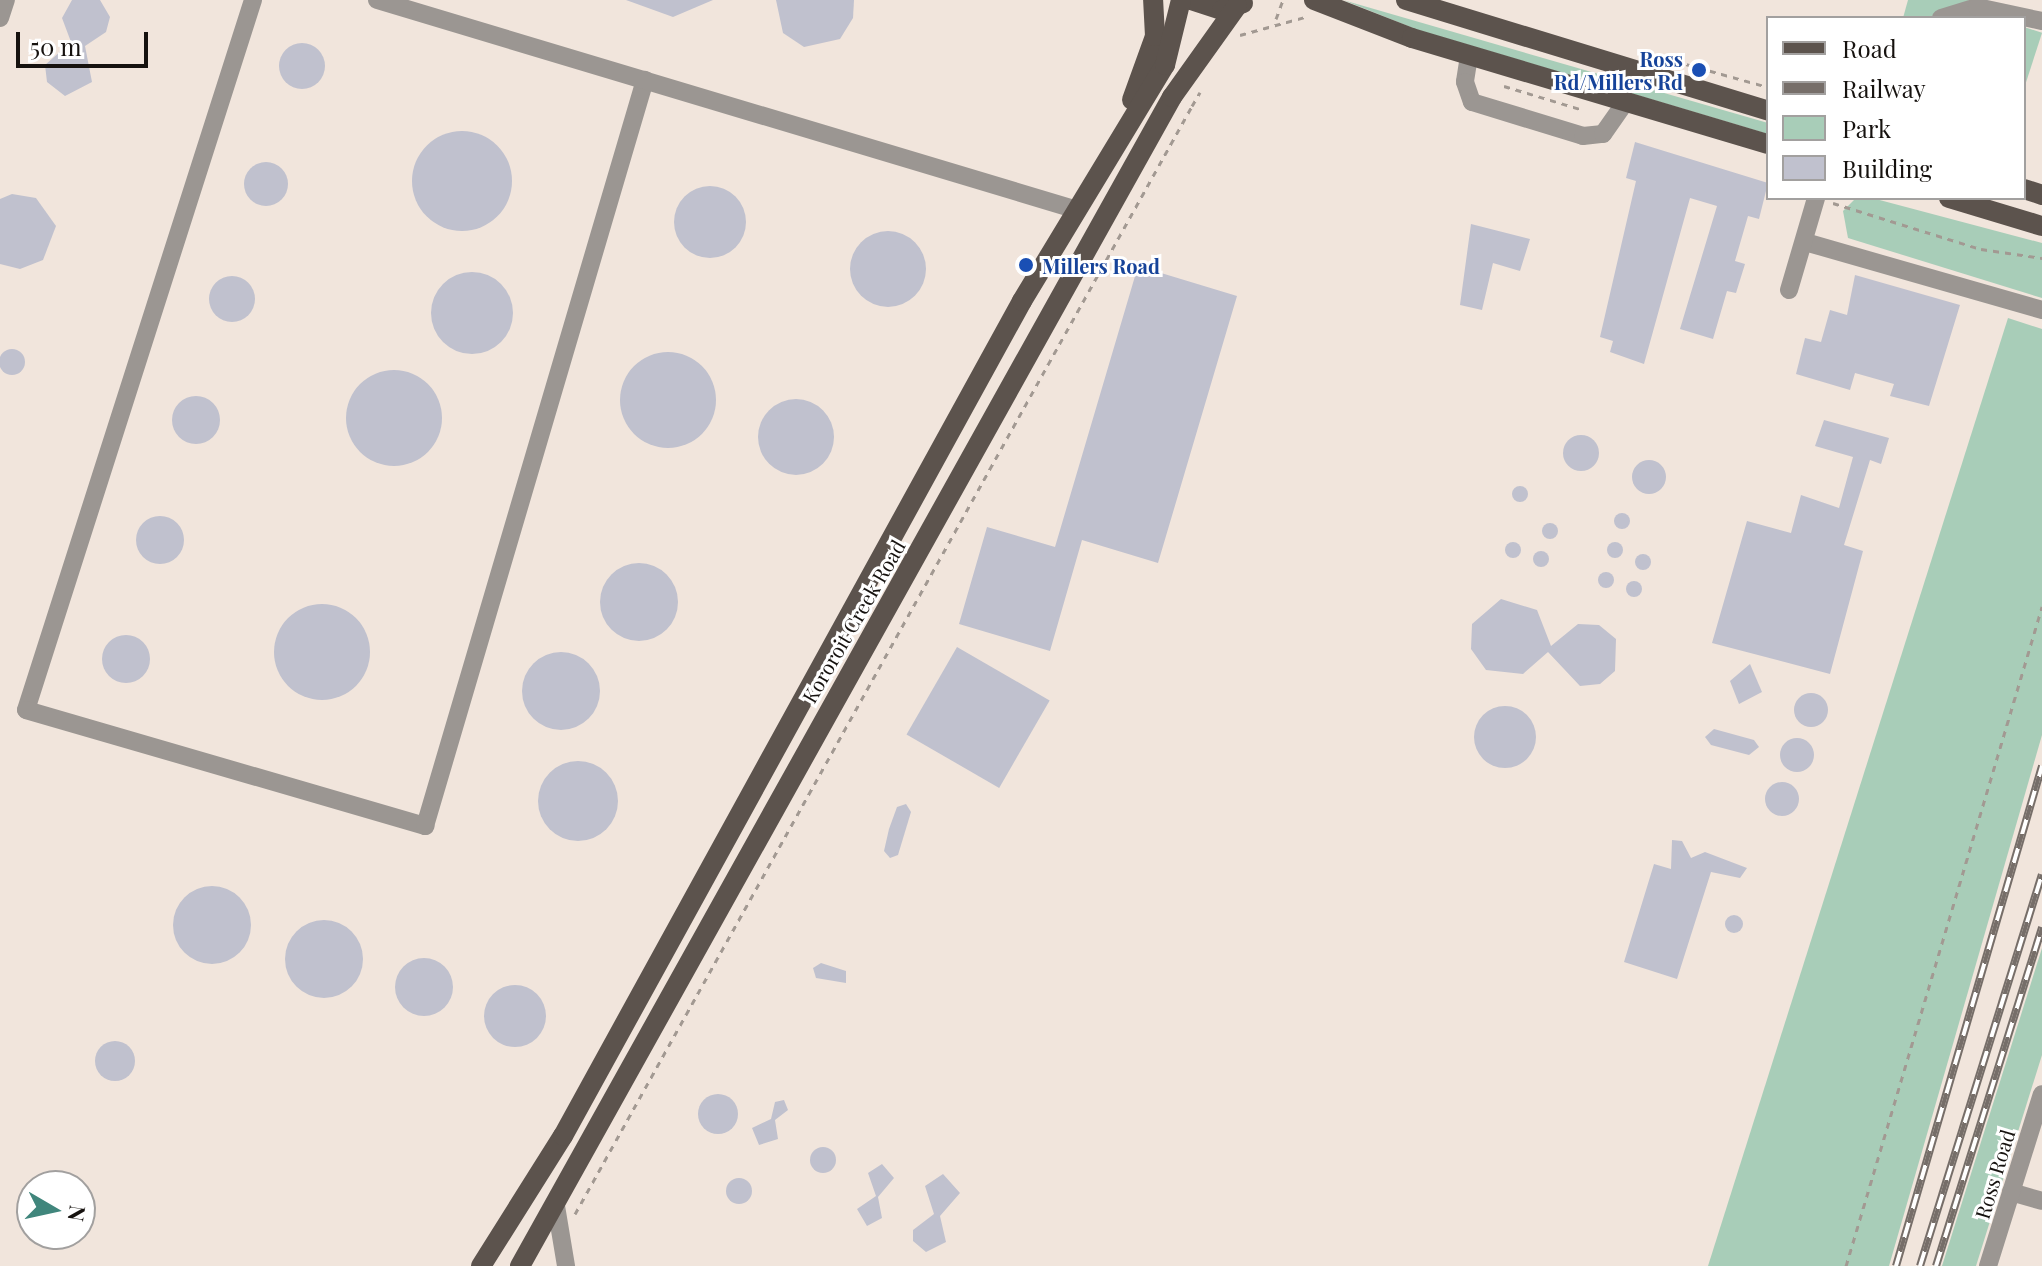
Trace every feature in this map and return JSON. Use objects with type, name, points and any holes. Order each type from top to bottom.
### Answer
[{"type":"main road","points":[[1118,138],[1155,36],[1153,0]]},
{"type":"main road","name":"Kororoit Creek Road","points":[[481,1266],[563,1136],[1074,209],[1170,56],[1181,0]]},
{"type":"main road","points":[[1191,0],[1206,8],[1245,2]]},
{"type":"main road","points":[[1314,0],[1469,56],[1766,143]]},
{"type":"main road","points":[[1406,0],[1461,9],[1766,110]]},
{"type":"main road","name":"Kororoit Creek Road","points":[[520,1266],[1193,61],[1245,2]]},
{"type":"main road","points":[[1956,200],[2042,226]]},
{"type":"main road","points":[[1074,209],[1111,207]]},
{"type":"main road","points":[[871,577],[897,592]]},
{"type":"street","points":[[0,18],[6,0]]},
{"type":"street","points":[[253,0],[26,710],[425,826],[645,80]]},
{"type":"street","points":[[377,0],[1074,209]]},
{"type":"street","points":[[1948,16],[1977,7],[2019,16]]},
{"type":"street","points":[[1469,56],[1465,82],[1472,102],[1583,136],[1603,134],[1625,102]]},
{"type":"street","points":[[1789,290],[1816,200]]},
{"type":"street","points":[[1805,242],[2042,310]]},
{"type":"street","name":"Ross Road","points":[[1988,1266],[2042,1094]]},
{"type":"street","points":[[2011,1192],[2042,1201]]},
{"type":"street","points":[[556,1206],[566,1266]]},
{"type":"path","points":[[1275,21],[1283,0]]},
{"type":"path","points":[[561,1239],[1192,106]]},
{"type":"path","points":[[1823,200],[1981,249],[2042,258]]},
{"type":"path","points":[[1846,1266],[2042,607]]},
{"type":"green space","points":[[1343,0],[1766,122],[1766,133],[1418,30]]},
{"type":"green space","points":[[1908,0],[1970,0],[1932,16],[1904,16]]},
{"type":"green space","points":[[2026,28],[2042,33],[2026,82]]},
{"type":"green space","points":[[1854,200],[1880,200],[2042,243],[2042,298],[1848,238],[1843,211]]},
{"type":"green space","points":[[2008,318],[2042,329],[2042,735],[1889,1266],[1708,1266]]},
{"type":"green space","points":[[2042,948],[2042,1055],[1976,1266],[1942,1266]]},
{"type":"building","points":[[72,0],[100,0],[110,17],[106,32],[85,46],[92,82],[65,96],[47,82],[45,65],[71,42],[62,18]]},
{"type":"building","points":[[626,0],[713,0],[673,17]]},
{"type":"building","points":[[776,0],[854,0],[853,18],[840,39],[804,47],[783,33]]},
{"type":"building","points":[[302,43],[319,49],[325,66],[319,83],[302,89],[285,83],[279,66],[285,49]]},
{"type":"building","points":[[462,131],[481,135],[497,146],[508,162],[512,181],[508,200],[497,216],[481,227],[462,231],[443,227],[427,216],[416,200],[412,181],[416,162],[427,146],[443,135]]},
{"type":"building","points":[[1635,142],[1766,182],[1759,219],[1748,216],[1735,261],[1745,264],[1736,293],[1727,291],[1713,339],[1680,329],[1717,206],[1690,198],[1644,364],[1610,352],[1613,341],[1600,337],[1636,181],[1626,178]]},
{"type":"building","points":[[266,162],[281,169],[288,184],[281,199],[266,206],[251,199],[244,184],[251,169]]},
{"type":"building","points":[[710,186],[730,192],[740,202],[746,222],[740,242],[730,252],[710,258],[690,252],[680,242],[674,222],[680,202],[690,192]]},
{"type":"building","points":[[12,194],[36,198],[56,226],[43,260],[20,269],[0,264],[0,199]]},
{"type":"building","points":[[1471,224],[1530,239],[1520,271],[1493,263],[1482,310],[1460,305]]},
{"type":"building","points":[[896,231],[909,237],[920,248],[926,269],[924,284],[909,301],[896,307],[880,307],[867,301],[852,284],[850,261],[856,248],[873,233]]},
{"type":"building","points":[[1138,266],[1237,296],[1158,563],[1082,540],[1050,651],[959,624],[987,527],[1055,547]]},
{"type":"building","points":[[464,272],[480,272],[495,279],[506,290],[513,313],[510,329],[501,342],[480,354],[464,354],[449,347],[438,336],[431,321],[431,305],[438,290],[449,279]]},
{"type":"building","points":[[1855,275],[1960,305],[1929,406],[1890,396],[1894,384],[1855,373],[1850,390],[1796,374],[1805,338],[1821,342],[1830,310],[1847,315]]},
{"type":"building","points":[[232,276],[248,283],[255,299],[248,315],[232,322],[216,315],[209,299],[216,283]]},
{"type":"building","points":[[12,349],[21,353],[25,362],[21,371],[12,375],[3,371],[-1,362],[3,353]]},
{"type":"building","points":[[668,352],[686,356],[702,366],[712,382],[716,400],[712,418],[702,434],[686,444],[668,448],[650,444],[634,434],[624,418],[620,400],[624,382],[634,366],[650,356]]},
{"type":"building","points":[[385,370],[403,370],[421,378],[434,391],[442,409],[439,437],[421,458],[403,466],[385,466],[367,458],[354,445],[346,427],[346,409],[354,391],[367,378]]},
{"type":"building","points":[[196,396],[205,397],[213,403],[219,411],[219,429],[213,437],[205,443],[196,444],[187,443],[179,437],[173,429],[172,420],[173,411],[179,403],[187,397]]},
{"type":"building","points":[[789,399],[803,399],[817,405],[828,416],[834,437],[831,452],[823,464],[803,475],[789,475],[775,469],[764,458],[758,444],[758,430],[764,416],[775,405]]},
{"type":"building","points":[[1824,420],[1889,438],[1881,464],[1870,460],[1844,545],[1863,551],[1830,674],[1712,643],[1747,521],[1791,533],[1801,495],[1839,508],[1853,457],[1815,446]]},
{"type":"building","points":[[1581,435],[1594,440],[1599,453],[1594,466],[1581,471],[1568,466],[1563,453],[1568,440]]},
{"type":"building","points":[[1649,460],[1661,465],[1666,477],[1661,489],[1649,494],[1637,489],[1632,477],[1637,465]]},
{"type":"building","points":[[1520,486],[1526,488],[1526,500],[1520,502],[1514,500],[1512,494],[1514,488]]},
{"type":"building","points":[[1619,513],[1625,513],[1630,521],[1628,527],[1619,529],[1614,524],[1614,518]]},
{"type":"building","points":[[160,516],[177,523],[184,540],[177,557],[160,564],[143,557],[136,540],[143,523]]},
{"type":"building","points":[[1547,523],[1553,523],[1558,531],[1556,537],[1547,539],[1542,534],[1542,528]]},
{"type":"building","points":[[1513,542],[1519,544],[1519,556],[1513,558],[1507,556],[1505,550],[1507,544]]},
{"type":"building","points":[[1612,542],[1618,542],[1623,550],[1621,556],[1612,558],[1607,553],[1607,547]]},
{"type":"building","points":[[1538,551],[1544,551],[1549,559],[1547,565],[1538,567],[1533,562],[1533,556]]},
{"type":"building","points":[[1640,554],[1646,554],[1651,562],[1649,568],[1640,570],[1635,565],[1635,559]]},
{"type":"building","points":[[639,563],[654,566],[671,580],[678,602],[675,617],[661,634],[639,641],[624,638],[607,624],[600,602],[603,587],[617,570]]},
{"type":"building","points":[[1606,572],[1612,574],[1612,586],[1606,588],[1600,586],[1598,580],[1600,574]]},
{"type":"building","points":[[1631,581],[1637,581],[1642,589],[1640,595],[1631,597],[1626,592],[1626,586]]},
{"type":"building","points":[[1501,599],[1537,610],[1551,646],[1578,624],[1599,625],[1616,639],[1615,671],[1600,684],[1580,686],[1548,652],[1523,674],[1486,670],[1471,649],[1472,624]]},
{"type":"building","points":[[322,604],[340,608],[356,618],[366,634],[370,652],[366,670],[356,686],[340,696],[322,700],[304,696],[288,686],[278,670],[274,652],[278,634],[288,618],[304,608]]},
{"type":"building","points":[[126,635],[135,636],[143,642],[149,650],[149,668],[143,676],[135,682],[126,683],[117,682],[109,676],[103,668],[102,659],[103,650],[109,642],[117,636]]},
{"type":"building","points":[[957,647],[1050,700],[999,788],[906,734]]},
{"type":"building","points":[[561,652],[576,655],[589,663],[597,676],[600,691],[597,706],[589,719],[576,727],[561,730],[546,727],[533,719],[525,706],[522,691],[525,676],[533,663],[546,655]]},
{"type":"building","points":[[1750,664],[1762,692],[1739,704],[1730,681]]},
{"type":"building","points":[[1811,693],[1823,698],[1828,710],[1823,722],[1811,727],[1799,722],[1794,710],[1799,698]]},
{"type":"building","points":[[1505,706],[1527,715],[1536,737],[1527,759],[1505,768],[1483,759],[1474,737],[1483,715]]},
{"type":"building","points":[[1714,729],[1754,740],[1759,747],[1749,755],[1711,745],[1705,737]]},
{"type":"building","points":[[1797,738],[1809,743],[1814,755],[1809,767],[1797,772],[1785,767],[1780,755],[1785,743]]},
{"type":"building","points":[[578,761],[593,764],[606,773],[615,786],[618,801],[615,816],[606,829],[593,838],[578,841],[563,838],[550,829],[541,816],[538,801],[541,786],[550,773],[563,764]]},
{"type":"building","points":[[1782,782],[1794,787],[1799,799],[1794,811],[1782,816],[1770,811],[1765,799],[1770,787]]},
{"type":"building","points":[[906,804],[911,812],[898,855],[890,858],[884,851],[889,829],[897,807]]},
{"type":"building","points":[[1672,840],[1682,841],[1691,858],[1705,852],[1747,868],[1740,878],[1711,872],[1677,979],[1624,962],[1654,864],[1671,869]]},
{"type":"building","points":[[212,886],[227,889],[244,903],[251,925],[248,940],[234,957],[212,964],[197,961],[180,947],[173,925],[176,910],[190,893]]},
{"type":"building","points":[[1734,915],[1743,924],[1734,933],[1725,924]]},
{"type":"building","points":[[324,920],[339,923],[351,932],[360,944],[363,959],[360,974],[351,986],[339,995],[324,998],[309,995],[297,986],[288,974],[285,959],[288,944],[297,932],[309,923]]},
{"type":"building","points":[[424,958],[444,967],[453,987],[444,1007],[424,1016],[404,1007],[395,987],[404,967]]},
{"type":"building","points":[[821,963],[846,971],[846,983],[816,978],[813,968]]},
{"type":"building","points":[[515,985],[527,987],[537,994],[544,1004],[544,1028],[537,1038],[527,1045],[515,1047],[503,1045],[493,1038],[486,1028],[484,1016],[486,1004],[493,994],[503,987]]},
{"type":"building","points":[[115,1041],[129,1047],[135,1061],[129,1075],[115,1081],[101,1075],[95,1061],[101,1047]]},
{"type":"building","points":[[718,1094],[732,1100],[738,1114],[732,1128],[718,1134],[704,1128],[698,1114],[704,1100]]},
{"type":"building","points":[[784,1100],[788,1110],[775,1120],[778,1139],[759,1145],[752,1128],[771,1119],[775,1102]]},
{"type":"building","points":[[823,1147],[832,1151],[836,1160],[832,1169],[823,1173],[814,1169],[810,1160],[814,1151]]},
{"type":"building","points":[[882,1164],[894,1178],[878,1197],[882,1218],[867,1226],[857,1209],[876,1196],[868,1173]]},
{"type":"building","points":[[943,1174],[960,1193],[940,1216],[946,1242],[926,1252],[913,1241],[913,1230],[934,1214],[925,1186]]},
{"type":"building","points":[[739,1178],[748,1182],[752,1191],[748,1200],[739,1204],[730,1200],[726,1191],[730,1182]]},
{"type":"railway","points":[[1896,1266],[2042,766]]},
{"type":"railway","points":[[1920,1266],[2042,875]]},
{"type":"railway","points":[[1936,1266],[2042,927]]},
{"type":"place","name":"Ross Rd/Millers Rd","points":[[1699,70]]},
{"type":"place","name":"Millers Road","points":[[1026,265]]}]
